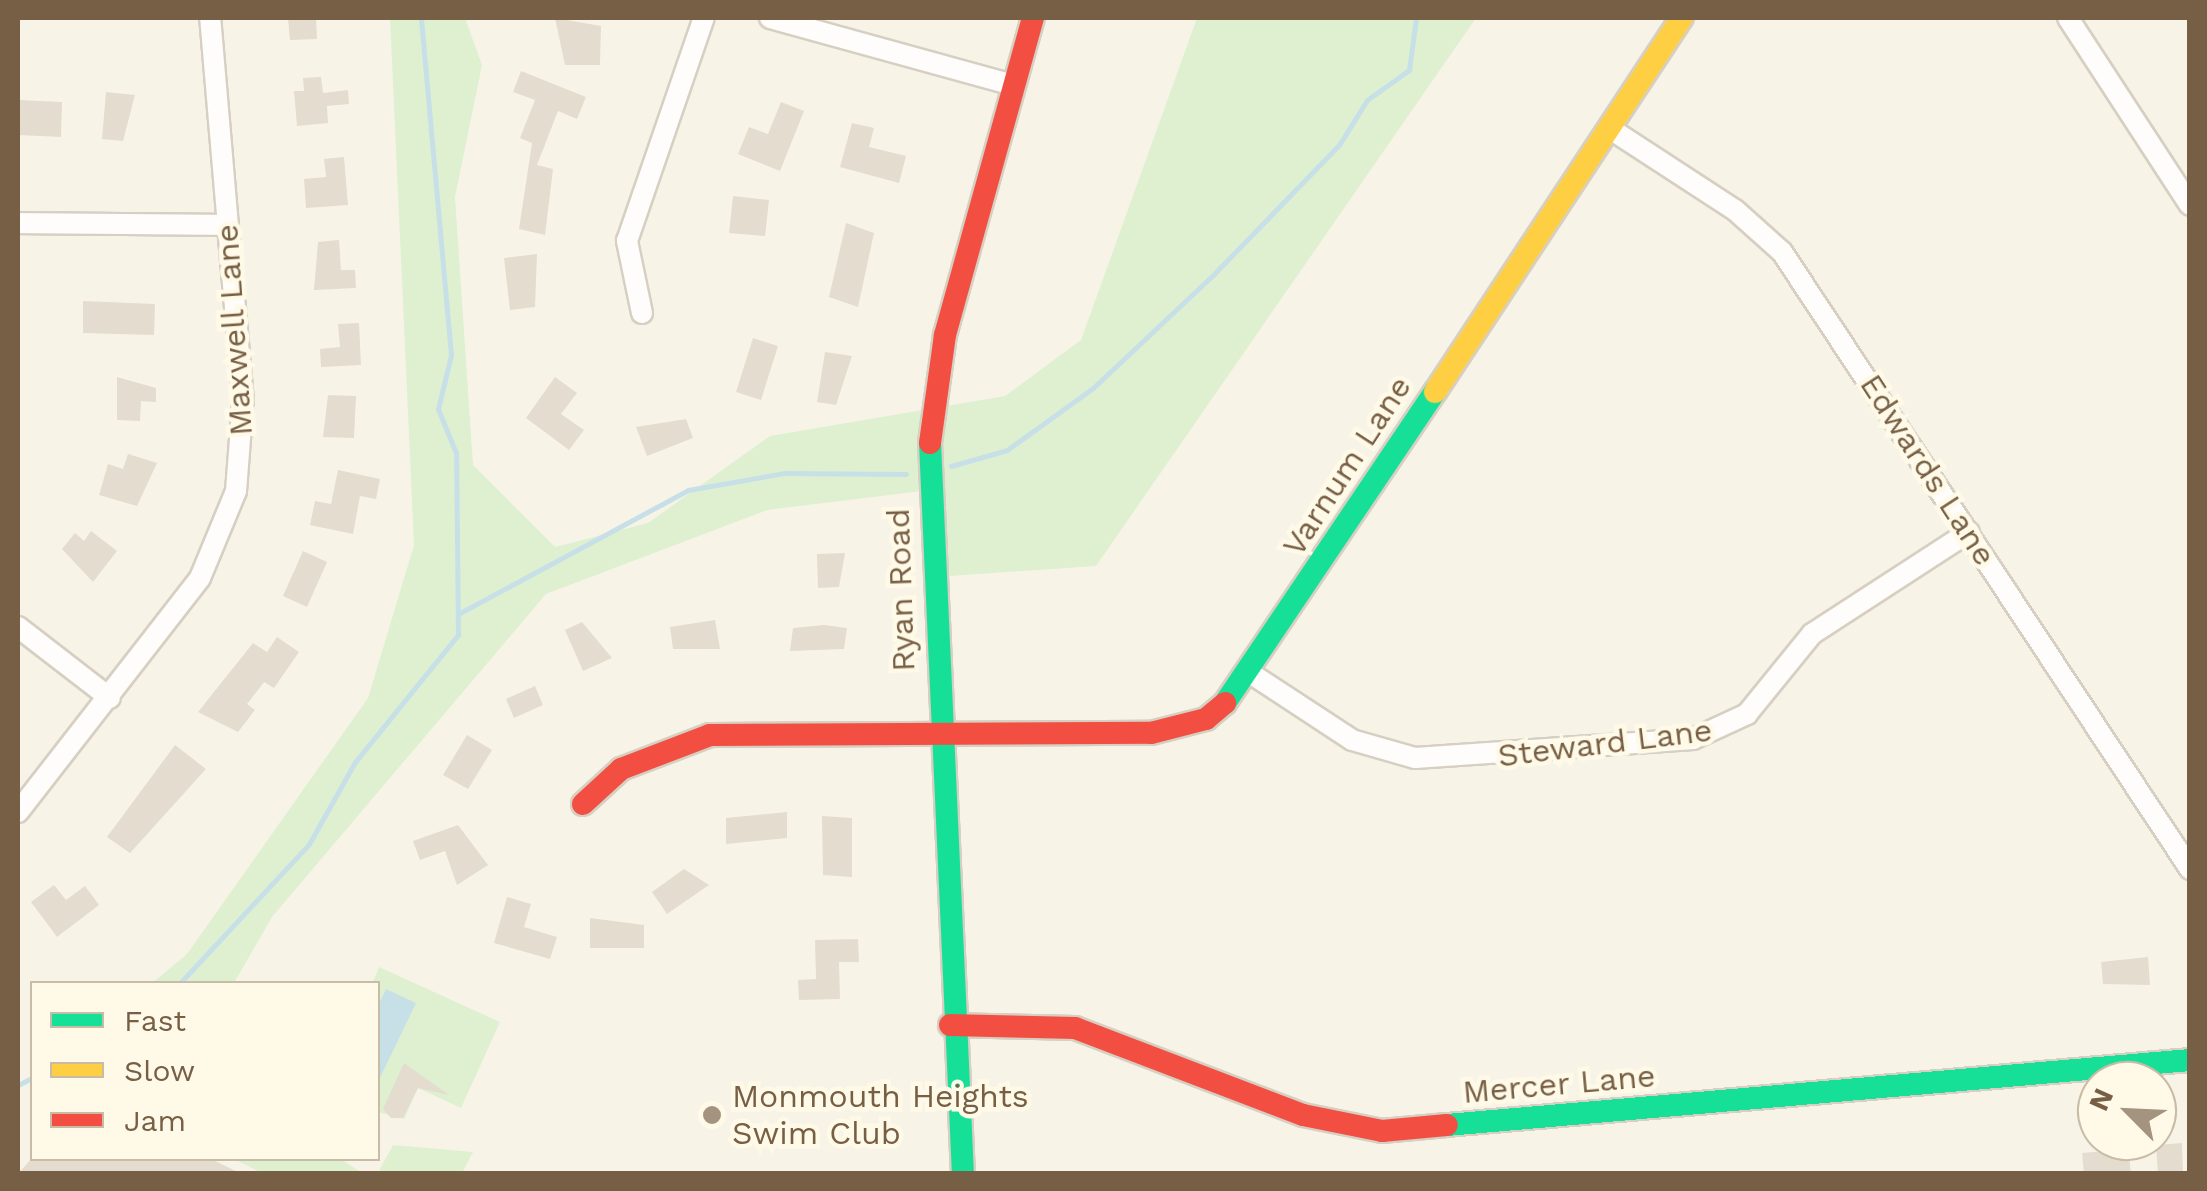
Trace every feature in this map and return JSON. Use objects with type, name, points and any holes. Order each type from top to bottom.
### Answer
[{"type":"street","name":"Maxwell Lane","points":[[18,812],[200,578],[236,491],[244,422],[210,18]]},
{"type":"street","points":[[642,313],[627,241],[704,18]]},
{"type":"street","points":[[770,18],[1014,84]]},
{"type":"street","name":"Ryan Road","points":[[963,1174],[950,1026],[934,394],[1033,18]]},
{"type":"street","name":"Varnum Lane","points":[[583,804],[621,769],[710,735],[940,740],[1173,731],[1215,712],[1250,674],[1682,18]]},
{"type":"street","points":[[2068,18],[2190,205]]},
{"type":"street","name":"Edwards Lane","points":[[1609,128],[1735,210],[1782,252],[2190,869]]},
{"type":"street","points":[[18,223],[227,225]]},
{"type":"street","name":"Steward Lane","points":[[1250,674],[1352,740],[1416,758],[1694,739],[1748,714],[1812,634],[1969,532]]},
{"type":"street","points":[[18,628],[110,698]]},
{"type":"street","name":"Mercer Lane","points":[[950,1026],[1075,1028],[1303,1115],[1382,1131],[2190,1060]]},
{"type":"green space","points":[[390,18],[465,18],[482,65],[455,197],[473,465],[555,547],[648,523],[770,436],[1005,396],[1081,340],[1197,18],[1476,18],[1096,566],[935,577],[930,490],[767,510],[546,594],[272,917],[235,981],[155,981],[187,954],[368,698],[414,545]]},
{"type":"green space","points":[[379,967],[500,1022],[461,1108],[418,1088],[404,1119],[380,1113],[380,981],[373,981]]},
{"type":"green space","points":[[393,1145],[473,1152],[462,1173],[378,1173]]},
{"type":"green space","points":[[238,1161],[344,1161],[362,1173],[262,1173]]},
{"type":"water","points":[[386,989],[416,1003],[380,1078],[380,1002]]},
{"type":"building","points":[[288,18],[316,18],[317,39],[290,40]]},
{"type":"building","points":[[555,18],[601,26],[600,65],[565,65]]},
{"type":"building","points":[[521,71],[586,97],[577,119],[558,111],[537,165],[553,169],[545,235],[519,229],[532,143],[520,138],[535,100],[513,92]]},
{"type":"building","points":[[321,77],[323,93],[348,90],[349,104],[327,106],[328,123],[297,126],[294,91],[304,91],[303,78]]},
{"type":"building","points":[[106,92],[135,95],[123,141],[102,139]]},
{"type":"building","points":[[18,100],[62,102],[61,137],[18,135]]},
{"type":"building","points":[[781,102],[804,111],[780,171],[738,154],[749,127],[768,134]]},
{"type":"building","points":[[852,123],[874,128],[869,147],[906,156],[899,183],[840,167]]},
{"type":"building","points":[[344,157],[348,205],[306,208],[304,179],[326,177],[324,159]]},
{"type":"building","points":[[733,196],[769,200],[765,236],[729,233]]},
{"type":"building","points":[[846,223],[874,233],[858,307],[829,297]]},
{"type":"building","points":[[339,240],[341,270],[355,270],[356,288],[314,290],[318,242]]},
{"type":"building","points":[[537,254],[535,307],[510,310],[504,258]]},
{"type":"building","points":[[83,301],[155,304],[154,335],[83,333]]},
{"type":"building","points":[[359,323],[361,365],[321,367],[320,349],[340,347],[338,324]]},
{"type":"building","points":[[753,338],[778,346],[761,400],[736,392]]},
{"type":"building","points":[[825,352],[852,356],[836,405],[817,402]]},
{"type":"building","points":[[117,377],[156,388],[156,402],[141,401],[140,421],[117,420]]},
{"type":"building","points":[[555,377],[577,393],[561,414],[584,430],[569,450],[526,418]]},
{"type":"building","points":[[328,395],[356,396],[354,438],[323,437]]},
{"type":"building","points":[[686,419],[693,438],[647,456],[636,427]]},
{"type":"building","points":[[128,454],[157,463],[137,506],[99,495],[108,464],[123,469]]},
{"type":"building","points":[[338,470],[380,479],[376,499],[360,496],[353,534],[310,525],[315,501],[331,504]]},
{"type":"building","points":[[91,531],[117,551],[93,582],[62,549],[75,533],[84,541]]},
{"type":"building","points":[[303,551],[327,562],[307,607],[283,596]]},
{"type":"building","points":[[845,553],[839,587],[818,588],[817,554]]},
{"type":"building","points":[[715,620],[720,649],[673,649],[670,627]]},
{"type":"building","points":[[582,622],[612,658],[583,671],[565,630]]},
{"type":"building","points":[[793,628],[847,628],[844,649],[790,651]]},
{"type":"building","points":[[277,637],[299,652],[274,688],[264,682],[247,704],[255,710],[238,732],[198,712],[253,643],[267,652]]},
{"type":"building","points":[[535,686],[543,705],[514,718],[506,699]]},
{"type":"building","points":[[467,735],[492,750],[468,789],[443,775]]},
{"type":"building","points":[[175,745],[206,769],[130,853],[107,837]]},
{"type":"building","points":[[787,812],[787,838],[726,844],[726,818]]},
{"type":"building","points":[[822,816],[852,818],[852,877],[823,875]]},
{"type":"building","points":[[458,825],[488,865],[457,885],[445,851],[420,860],[413,841]]},
{"type":"building","points":[[684,869],[709,885],[667,914],[652,892]]},
{"type":"building","points":[[54,885],[66,900],[85,886],[99,905],[57,937],[31,902]]},
{"type":"building","points":[[507,897],[531,904],[524,927],[557,937],[550,959],[494,943]]},
{"type":"building","points":[[590,918],[644,925],[644,948],[590,948]]},
{"type":"building","points":[[858,939],[859,962],[839,962],[840,999],[799,1000],[798,980],[816,979],[815,940]]},
{"type":"building","points":[[2148,957],[2150,985],[2103,984],[2101,962]]},
{"type":"building","points":[[404,1063],[449,1095],[418,1088],[403,1118],[391,1118],[383,1109]]},
{"type":"building","points":[[2177,1143],[2182,1143],[2183,1174],[2158,1174],[2157,1161],[2177,1161]]},
{"type":"building","points":[[30,1160],[215,1161],[242,1174],[18,1174]]},
{"type":"building","points":[[2083,1161],[2130,1161],[2131,1174],[2084,1174]]},
{"type":"waterway","points":[[182,981],[309,844],[355,762],[458,635],[456,453],[438,409],[451,355],[421,18]]},
{"type":"waterway","points":[[951,466],[1007,450],[1093,388],[1212,276],[1339,145],[1367,100],[1409,70],[1416,18]]},
{"type":"waterway","points":[[458,614],[688,490],[784,473],[906,474]]},
{"type":"waterway","points":[[18,1085],[30,1079]]},
{"type":"traffic: fast","points":[[1225,703],[1435,392]]},
{"type":"traffic: fast","points":[[930,443],[963,1174]]},
{"type":"traffic: fast","points":[[1447,1125],[2190,1060]]},
{"type":"traffic: slow","points":[[1435,392],[1682,18]]},
{"type":"traffic: jam","points":[[930,443],[945,335],[1033,18]]},
{"type":"traffic: jam","points":[[583,804],[621,769],[710,735],[1151,733],[1206,719],[1225,703]]},
{"type":"traffic: jam","points":[[950,1025],[1075,1028],[1303,1115],[1382,1131],[1447,1125]]},
{"type":"place","name":"Monmouth Heights Swim Club","points":[[712,1115]]}]
